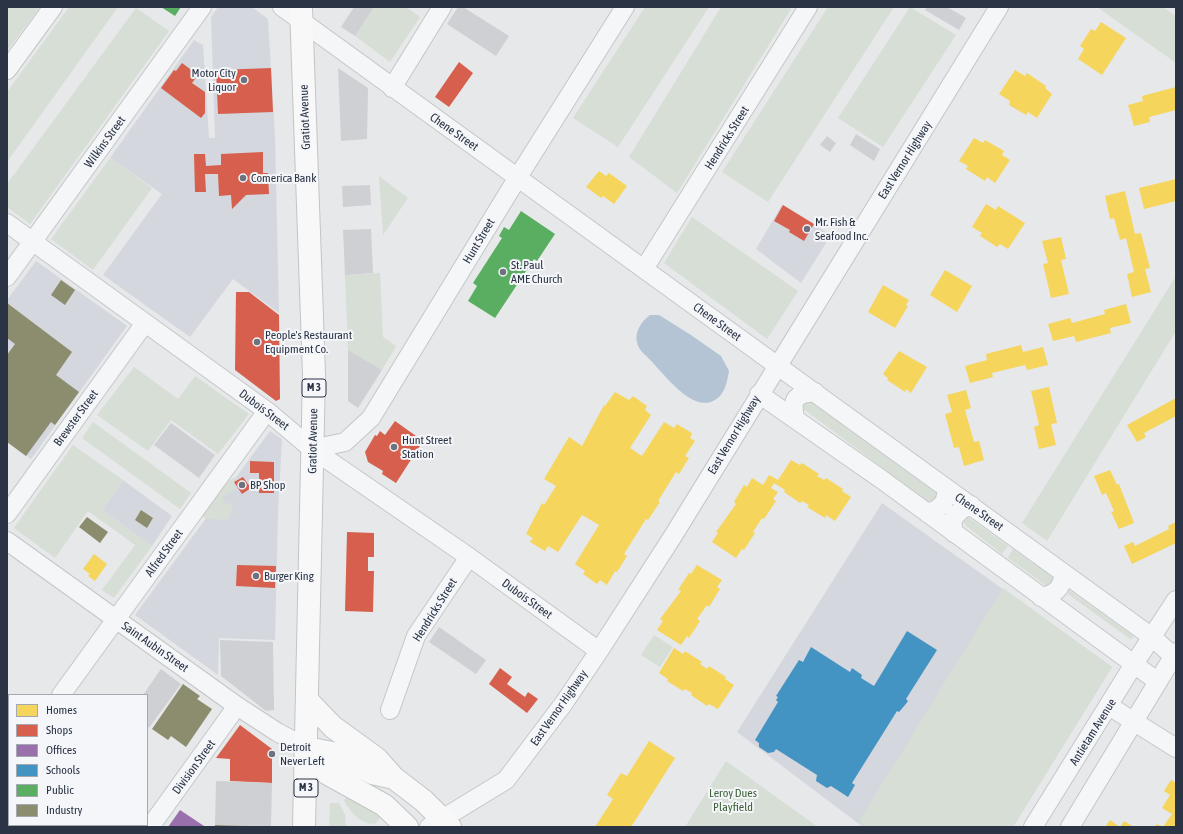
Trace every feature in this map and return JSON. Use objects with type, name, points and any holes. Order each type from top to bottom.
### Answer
[{"type":"main road","name":"Gratiot Avenue","points":[[302,14],[314,352],[308,701],[304,827]]},
{"type":"main road","points":[[308,701],[333,727],[377,759],[394,778]]},
{"type":"main road","name":"Saint Aubin Street","points":[[307,748],[332,753],[372,773],[394,778],[424,801],[441,824]]},
{"type":"main road","name":"Saint Aubin Street","points":[[307,748],[328,774],[384,805],[407,827]]},
{"type":"street","points":[[7,70],[53,7]]},
{"type":"street","name":"Wilkins Street","points":[[7,277],[202,7]]},
{"type":"street","name":"Chene Street","points":[[282,7],[302,14],[392,88],[518,177],[747,345],[778,365],[1174,654]]},
{"type":"street","points":[[392,88],[442,7]]},
{"type":"street","name":"Hunt Street","points":[[312,449],[345,442],[371,418],[518,177],[625,7]]},
{"type":"street","name":"Hendricks Street","points":[[644,269],[808,7]]},
{"type":"street","name":"East Vernor Highway","points":[[441,824],[506,780],[560,709],[600,651],[949,91],[999,7]]},
{"type":"street","name":"Dubois Street","points":[[7,224],[267,411],[312,449],[469,557],[600,651]]},
{"type":"street","name":"Brewster Street","points":[[7,514],[145,323]]},
{"type":"street","points":[[794,418],[792,406],[796,399],[801,394],[815,392]]},
{"type":"street","points":[[759,394],[927,513],[1157,681]]},
{"type":"street","name":"Alfred Street","points":[[62,694],[267,411]]},
{"type":"street","points":[[927,513],[935,511],[942,506],[947,494],[946,489]]},
{"type":"street","points":[[954,533],[952,521],[956,514],[962,509],[971,505]]},
{"type":"street","name":"Saint Aubin Street","points":[[7,541],[237,706],[277,732],[307,748]]},
{"type":"street","name":"Hendricks Street","points":[[390,710],[416,636],[469,557]]},
{"type":"street","points":[[1041,597],[1051,595],[1059,589],[1064,574]]},
{"type":"street","points":[[1152,637],[1174,609]]},
{"type":"street","name":"Antietam Avenue","points":[[1033,827],[1152,637]]},
{"type":"street","points":[[1070,827],[1174,654]]},
{"type":"street","name":"Division Street","points":[[150,827],[237,706]]},
{"type":"street","points":[[1110,706],[1176,748]]},
{"type":"shaded area","points":[[218,7],[252,7],[268,19],[275,137],[279,313],[233,279],[190,337],[103,275],[162,194],[110,158],[194,40],[203,45],[209,138],[215,138],[211,17]]},
{"type":"shaded area","points":[[782,205],[831,235],[801,283],[756,249]]},
{"type":"shaded area","points":[[36,261],[127,326],[31,459],[7,442],[7,300]]},
{"type":"shaded area","points":[[270,431],[282,439],[278,512],[275,640],[219,638],[218,675],[135,615]]},
{"type":"shaded area","points":[[123,480],[172,516],[152,546],[102,510]]},
{"type":"shaded area","points":[[882,503],[1112,667],[1013,827],[863,827],[737,732]]},
{"type":"green space","points":[[7,7],[40,7],[7,51]]},
{"type":"green space","points":[[69,7],[118,7],[7,162],[7,92]]},
{"type":"green space","points":[[374,7],[406,7],[420,17],[390,62],[355,36]]},
{"type":"green space","points":[[645,7],[709,7],[618,147],[573,118]]},
{"type":"green space","points":[[721,7],[788,7],[791,9],[677,193],[629,157]]},
{"type":"green space","points":[[828,7],[894,7],[768,202],[722,172]]},
{"type":"green space","points":[[910,7],[956,35],[883,147],[838,118]]},
{"type":"green space","points":[[1097,7],[1163,7],[1176,16],[1176,63]]},
{"type":"green space","points":[[136,8],[169,31],[30,224],[7,207],[7,184]]},
{"type":"green space","points":[[110,158],[152,188],[93,270],[51,239]]},
{"type":"green space","points":[[379,176],[408,198],[383,235]]},
{"type":"green space","points":[[692,217],[798,291],[767,339],[664,263]]},
{"type":"green space","points":[[380,273],[383,337],[396,346],[382,370],[348,350],[345,275]]},
{"type":"green space","points":[[1176,276],[1176,331],[1047,541],[1022,523]]},
{"type":"green space","points":[[134,367],[178,399],[195,376],[249,414],[218,454],[171,420],[148,451],[97,415]]},
{"type":"green space","points":[[804,400],[808,400],[936,493],[938,497],[935,501],[929,502],[802,408]]},
{"type":"green space","points":[[93,422],[191,493],[180,509],[82,438]]},
{"type":"green space","points":[[73,445],[123,480],[102,510],[152,546],[114,598],[102,590],[135,545],[88,511],[55,558],[14,528]]},
{"type":"green space","points":[[238,477],[234,482],[235,489],[223,497],[224,504],[230,502],[233,510],[227,520],[206,519],[202,516],[206,507],[213,502],[221,487],[232,479]]},
{"type":"green space","points":[[969,518],[1008,546],[1002,554],[965,525],[963,520]]},
{"type":"green space","points":[[1013,549],[1055,579],[1048,587],[1008,558]]},
{"type":"green space","points":[[1003,588],[1112,667],[1013,827],[867,827],[859,821]]},
{"type":"green space","points":[[1069,590],[1132,635],[1133,638],[1130,639],[1068,594]]},
{"type":"green space","points":[[654,635],[673,647],[660,667],[641,655]]},
{"type":"green space","name":"Leroy Dues Playfield","points":[[726,761],[818,827],[685,827]]},
{"type":"green space","points":[[348,793],[381,817],[375,824],[365,822],[356,817],[344,801]]},
{"type":"green space","points":[[330,803],[339,803],[345,815],[346,827],[329,827]]},
{"type":"water","points":[[650,315],[659,315],[721,356],[729,371],[725,387],[715,400],[705,403],[696,401],[686,395],[667,378],[639,348],[637,343],[637,333],[642,323]]},
{"type":"building: Homes","points":[[1101,22],[1126,38],[1102,75],[1078,59],[1084,49],[1080,46],[1091,29],[1095,31]]},
{"type":"building: Homes","points":[[1015,70],[1025,76],[1027,73],[1046,86],[1045,88],[1052,94],[1037,118],[1028,112],[1026,115],[1009,105],[1010,101],[999,94]]},
{"type":"building: Homes","points":[[1176,87],[1176,110],[1149,117],[1150,122],[1134,126],[1128,105],[1143,101],[1142,96]]},
{"type":"building: Homes","points":[[974,138],[983,143],[985,140],[1004,151],[1002,155],[1010,160],[995,183],[987,177],[985,181],[966,169],[968,166],[959,161]]},
{"type":"building: Homes","points":[[599,171],[606,176],[609,173],[627,186],[614,204],[603,196],[601,198],[586,187]]},
{"type":"building: Homes","points":[[1176,179],[1176,201],[1144,209],[1139,188]]},
{"type":"building: Homes","points":[[1125,191],[1135,234],[1141,233],[1150,268],[1145,269],[1151,292],[1132,297],[1127,274],[1134,272],[1126,238],[1120,240],[1114,218],[1110,219],[1105,196]]},
{"type":"building: Homes","points":[[986,204],[996,210],[998,206],[1025,223],[1008,249],[1000,244],[997,247],[980,236],[982,233],[972,227]]},
{"type":"building: Homes","points":[[1061,237],[1066,259],[1061,260],[1069,294],[1051,298],[1043,264],[1048,263],[1042,241]]},
{"type":"building: Homes","points":[[945,270],[972,286],[957,312],[930,295]]},
{"type":"building: Homes","points":[[883,285],[909,300],[906,305],[908,306],[895,328],[868,312]]},
{"type":"building: Homes","points":[[1126,304],[1131,323],[1110,328],[1111,333],[1076,342],[1074,336],[1053,341],[1048,324],[1070,318],[1072,323],[1105,314],[1104,310]]},
{"type":"building: Homes","points":[[1021,345],[1023,352],[1043,347],[1048,365],[1027,370],[1025,365],[992,373],[993,377],[970,383],[965,366],[987,360],[986,354]]},
{"type":"building: Homes","points":[[899,351],[927,367],[911,393],[906,389],[905,392],[887,380],[888,378],[883,374]]},
{"type":"building: Homes","points":[[1049,387],[1057,423],[1051,424],[1056,445],[1039,449],[1034,427],[1039,425],[1031,391]]},
{"type":"building: Homes","points":[[966,390],[971,408],[965,410],[974,442],[979,441],[984,460],[964,466],[959,447],[954,448],[945,414],[952,412],[947,395]]},
{"type":"building: Homes","points":[[615,392],[629,400],[633,396],[647,406],[645,410],[651,415],[630,448],[642,456],[664,422],[674,428],[677,424],[692,433],[690,438],[695,441],[685,456],[689,458],[679,474],[676,472],[658,501],[660,502],[648,520],[646,519],[624,554],[627,556],[617,572],[615,571],[607,585],[600,580],[597,584],[583,574],[585,571],[575,564],[599,525],[582,515],[558,552],[548,546],[545,551],[530,542],[533,538],[526,534],[542,503],[544,505],[556,486],[544,479],[569,437],[582,446],[604,405],[605,406]]},
{"type":"building: Homes","points":[[1176,398],[1176,416],[1144,433],[1146,437],[1137,442],[1127,425]]},
{"type":"building: Homes","points":[[791,460],[800,465],[802,463],[819,474],[817,476],[824,480],[826,478],[843,489],[842,491],[851,497],[835,521],[826,515],[825,518],[807,507],[809,505],[802,501],[800,503],[774,483],[771,488],[778,492],[773,499],[776,501],[764,519],[762,518],[753,532],[755,533],[744,550],[742,549],[736,558],[712,542],[718,533],[716,532],[736,504],[734,502],[744,485],[747,487],[752,478],[763,485],[769,475],[778,480]]},
{"type":"building: Homes","points":[[1110,470],[1117,485],[1119,484],[1134,523],[1119,529],[1111,512],[1114,511],[1106,493],[1102,495],[1094,476]]},
{"type":"building: Homes","points":[[1176,522],[1176,543],[1132,564],[1124,546],[1133,542],[1135,546],[1169,529],[1168,526]]},
{"type":"building: Homes","points":[[94,554],[107,564],[95,581],[88,576],[90,574],[83,569]]},
{"type":"building: Homes","points":[[697,565],[722,580],[717,587],[720,589],[709,607],[707,605],[697,619],[700,621],[689,638],[687,636],[681,645],[657,630],[663,621],[660,619],[681,591],[678,590],[689,573],[691,574]]},
{"type":"building: Homes","points":[[674,648],[683,654],[685,651],[702,662],[700,664],[707,669],[709,666],[726,677],[725,679],[734,685],[718,709],[709,704],[707,706],[691,695],[692,693],[685,689],[683,691],[667,681],[668,679],[659,673]]},
{"type":"building: Homes","points":[[649,741],[675,758],[631,827],[595,827],[613,799],[607,795],[621,773],[627,776]]},
{"type":"building: Homes","points":[[1171,780],[1176,783],[1176,827],[1163,827],[1172,814],[1162,808],[1170,795],[1164,791]]},
{"type":"building: Homes","points":[[1110,820],[1120,827],[1105,827]]},
{"type":"building: Homes","points":[[1124,821],[1134,827],[1120,827]]},
{"type":"building: Homes","points":[[1157,824],[1163,827],[1155,827]]},
{"type":"building: Shops","points":[[459,62],[473,73],[449,107],[435,97]]},
{"type":"building: Shops","points":[[182,63],[198,75],[192,83],[205,92],[205,113],[201,118],[161,88],[174,70],[176,71]]},
{"type":"building: Shops","points":[[271,68],[273,112],[218,114],[216,70]]},
{"type":"building: Shops","name":"Comerica Bank","points":[[263,152],[263,173],[268,173],[269,194],[246,195],[232,209],[231,195],[219,196],[218,174],[205,174],[206,192],[195,192],[194,154],[205,154],[206,166],[221,165],[221,154]]},
{"type":"building: Shops","points":[[783,205],[814,224],[804,241],[789,232],[790,230],[774,221]]},
{"type":"building: Shops","name":"People's Restaurant Equipment Co.","points":[[236,292],[249,292],[279,315],[280,399],[276,401],[235,370]]},
{"type":"building: Shops","name":"Hunt Street Station","points":[[395,421],[423,441],[396,483],[382,474],[383,471],[368,462],[365,452],[375,435],[377,436],[380,431],[385,435]]},
{"type":"building: Shops","points":[[250,461],[274,462],[274,493],[259,493],[259,473],[250,473]]},
{"type":"building: Shops","name":"BP Shop","points":[[243,477],[251,488],[242,494],[234,482]]},
{"type":"building: Shops","points":[[347,532],[374,533],[374,557],[368,557],[368,571],[374,571],[373,612],[345,611]]},
{"type":"building: Shops","name":"Burger King","points":[[237,565],[276,566],[275,588],[236,586]]},
{"type":"building: Shops","points":[[500,668],[512,677],[507,684],[525,697],[528,692],[538,699],[527,713],[489,684]]},
{"type":"building: Shops","points":[[240,725],[272,749],[272,783],[230,781],[230,759],[216,758]]},
{"type":"building: Offices","points":[[180,810],[204,826],[204,827],[168,827]]},
{"type":"building: Schools","points":[[907,631],[937,650],[906,699],[908,701],[899,712],[897,711],[852,783],[855,785],[848,797],[831,786],[827,788],[816,781],[817,775],[776,749],[774,752],[768,753],[759,747],[759,743],[755,740],[778,702],[776,700],[778,697],[776,696],[799,660],[803,662],[811,647],[850,672],[852,668],[862,675],[861,678],[874,686]]},
{"type":"building: Public","points":[[161,7],[181,7],[175,16]]},
{"type":"building: Public","name":"St. Paul AME Church","points":[[521,211],[555,234],[537,261],[534,259],[495,318],[468,301],[477,286],[473,283],[502,238],[499,236],[504,227],[509,230]]},
{"type":"building: Industry","points":[[61,280],[75,290],[65,305],[51,295]]},
{"type":"building: Industry","points":[[7,303],[72,352],[56,375],[79,392],[55,425],[51,422],[26,456],[7,442],[7,355],[15,344],[7,338]]},
{"type":"building: Industry","points":[[141,510],[153,518],[147,528],[135,520]]},
{"type":"building: Industry","points":[[87,517],[108,532],[100,543],[79,527]]},
{"type":"building: Industry","points":[[183,684],[200,696],[197,699],[212,709],[186,747],[171,736],[168,740],[152,729]]},
{"type":"building: Industry","points":[[215,825],[259,826],[259,827],[215,827]]},
{"type":"building: Other","points":[[354,7],[374,7],[355,36],[341,27]]},
{"type":"building: Other","points":[[458,7],[463,7],[509,36],[496,56],[447,24]]},
{"type":"building: Other","points":[[927,7],[947,7],[966,18],[959,30],[925,10]]},
{"type":"building: Other","points":[[338,68],[368,88],[367,139],[341,141]]},
{"type":"building: Other","points":[[856,134],[880,149],[874,161],[850,145]]},
{"type":"building: Other","points":[[827,136],[836,143],[830,152],[820,145]]},
{"type":"building: Other","points":[[370,185],[371,205],[343,207],[342,186]]},
{"type":"building: Other","points":[[371,229],[373,273],[345,275],[343,230]]},
{"type":"building: Other","points":[[348,350],[382,370],[358,408],[348,401]]},
{"type":"building: Other","points":[[171,423],[215,455],[199,478],[154,445]]},
{"type":"building: Other","points":[[439,627],[486,660],[476,674],[429,642]]},
{"type":"building: Other","points":[[220,640],[273,642],[274,710],[266,711],[221,676]]},
{"type":"building: Other","points":[[161,669],[181,684],[149,728],[148,694],[144,694]]},
{"type":"building: Other","points":[[216,781],[272,783],[271,826],[215,825]]},
{"type":"place","name":"Motor City Liquor","points":[[244,80]]},
{"type":"place","name":"Comerica Bank","points":[[243,178]]},
{"type":"place","name":"Mr. Fish & Seafood Inc.","points":[[807,229]]},
{"type":"place","name":"St. Paul AME Church","points":[[503,272]]},
{"type":"place","name":"People's Restaurant Equipment Co.","points":[[257,342]]},
{"type":"place","name":"Hunt Street Station","points":[[394,447]]},
{"type":"place","name":"BP Shop","points":[[242,485]]},
{"type":"place","name":"Burger King","points":[[256,576]]},
{"type":"place","name":"Detroit Never Left","points":[[272,754]]}]
